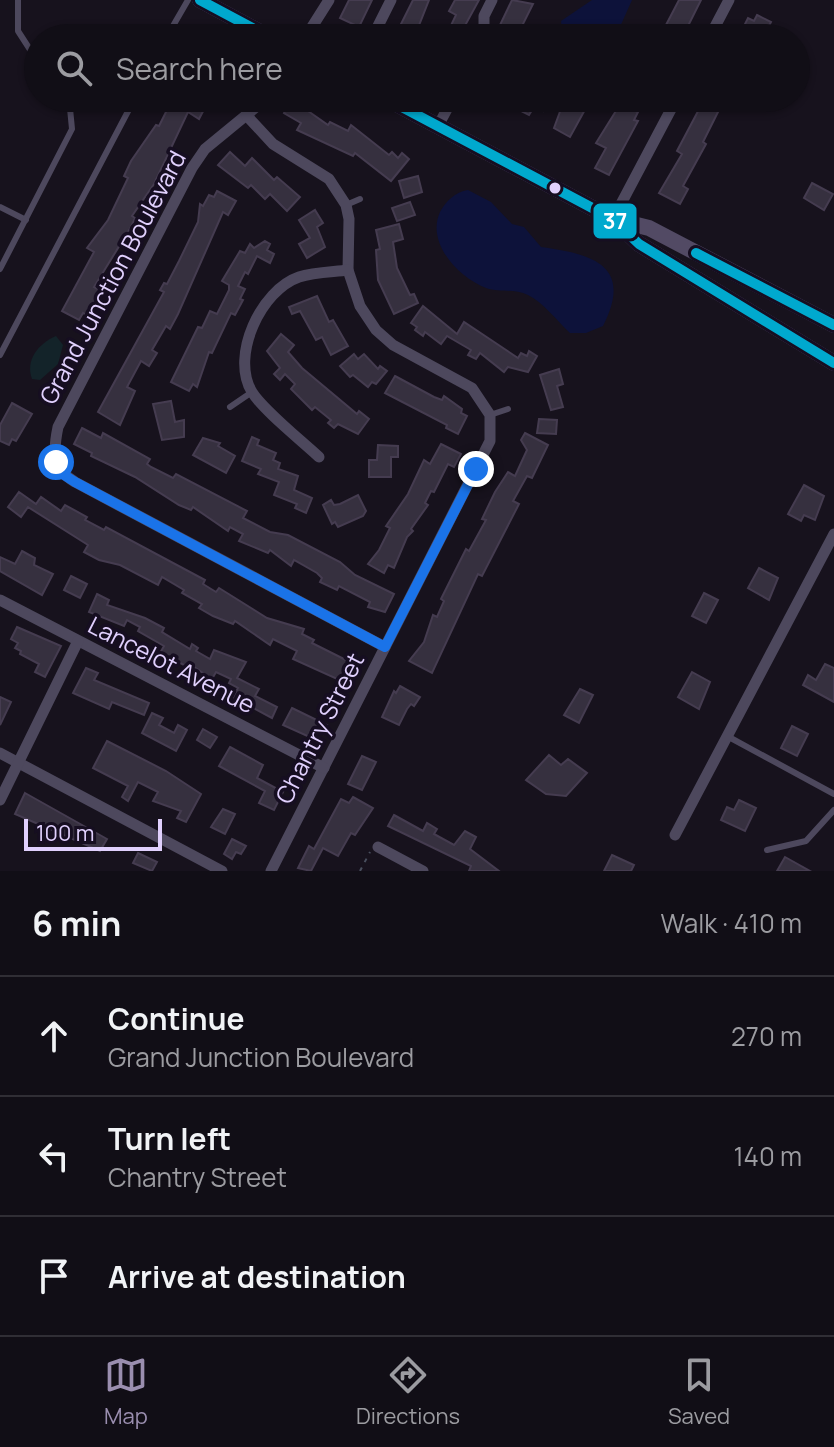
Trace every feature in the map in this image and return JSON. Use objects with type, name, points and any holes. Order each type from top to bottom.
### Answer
[{"type":"main road","points":[[200,0],[218,4],[249,24]]},
{"type":"main road","points":[[412,112],[613,219],[649,228],[834,325]]},
{"type":"main road","points":[[613,219],[639,244],[834,363]]},
{"type":"street","points":[[314,24],[329,0]]},
{"type":"street","points":[[379,24],[391,0]]},
{"type":"street","points":[[484,24],[484,16],[492,0]]},
{"type":"street","points":[[716,24],[729,0]]},
{"type":"street","name":"Grand Junction Boulevard","points":[[251,112],[205,149],[192,168],[58,427],[54,449],[56,462],[64,475],[75,482],[385,647]]},
{"type":"street","points":[[438,126],[446,112]]},
{"type":"street","points":[[613,219],[670,112]]},
{"type":"street","points":[[247,116],[273,144],[329,179],[346,205],[349,219],[348,270],[360,306],[376,330],[393,345],[472,388],[490,415]]},
{"type":"street","points":[[319,457],[252,392],[244,365],[245,347],[267,301],[282,285],[299,277],[348,270]]},
{"type":"street","name":"Chantry Street","points":[[271,871],[490,441],[490,415]]},
{"type":"street","points":[[675,835],[834,534]]},
{"type":"street","name":"Lancelot Avenue","points":[[0,600],[324,768]]},
{"type":"street","points":[[0,800],[78,641]]},
{"type":"street","points":[[0,753],[222,871]]},
{"type":"street","points":[[378,847],[423,871]]},
{"type":"lane","points":[[18,0],[18,31],[24,40]]},
{"type":"lane","points":[[174,24],[188,0]]},
{"type":"lane","points":[[0,269],[72,129],[70,112]]},
{"type":"lane","points":[[0,355],[128,112]]},
{"type":"lane","points":[[346,205],[360,199]]},
{"type":"lane","points":[[0,207],[26,220]]},
{"type":"lane","points":[[230,407],[252,392]]},
{"type":"lane","points":[[490,415],[508,409]]},
{"type":"lane","points":[[727,736],[834,794]]},
{"type":"lane","points":[[767,850],[806,841],[834,810]]},
{"type":"path","points":[[360,871],[369,853],[378,847]]},
{"type":"shaded area","points":[[592,0],[632,0],[621,24],[561,24],[561,21]]},
{"type":"shaded area","points":[[468,190],[491,202],[512,224],[524,227],[541,247],[577,254],[603,266],[614,289],[603,326],[586,333],[570,333],[534,298],[517,292],[486,288],[455,267],[441,247],[437,224],[440,212],[448,201]]},
{"type":"shaded area","points":[[56,336],[63,345],[58,364],[40,380],[32,379],[30,365],[35,353]]},
{"type":"building","points":[[349,0],[372,0],[360,24],[340,18]]},
{"type":"building","points":[[413,0],[429,0],[420,24],[401,24]]},
{"type":"building","points":[[455,0],[479,0],[466,24],[452,24],[456,15],[449,11]]},
{"type":"building","points":[[512,0],[533,4],[523,24],[500,24]]},
{"type":"building","points":[[679,0],[701,0],[689,24],[667,24]]},
{"type":"building","points":[[757,15],[771,22],[745,24],[748,18],[754,21]]},
{"type":"building","points":[[166,112],[188,112],[154,184],[132,216],[135,218],[131,227],[94,287],[100,290],[88,316],[83,313],[79,320],[62,311],[94,252],[87,248],[108,220],[128,178],[124,176],[131,161],[156,125],[159,126]]},
{"type":"building","points":[[188,112],[203,112],[199,119]]},
{"type":"building","points":[[310,112],[328,125],[330,122],[348,131],[351,125],[389,155],[392,152],[398,158],[402,153],[409,159],[391,181],[355,153],[353,156],[297,130],[301,123],[284,113]]},
{"type":"building","points":[[560,112],[584,112],[570,137],[554,128]]},
{"type":"building","points":[[615,112],[638,112],[634,120],[638,121],[609,175],[595,168],[606,148],[596,143]]},
{"type":"building","points":[[698,112],[718,112],[703,142],[706,144],[683,186],[688,189],[680,204],[659,193],[682,154],[677,151]]},
{"type":"building","points":[[230,152],[245,166],[252,158],[274,180],[277,177],[300,197],[287,211],[270,194],[265,199],[251,185],[248,188],[218,165]]},
{"type":"building","points":[[418,176],[422,192],[404,198],[399,181]]},
{"type":"building","points":[[812,183],[833,194],[824,210],[804,198]]},
{"type":"building","points":[[217,191],[236,201],[228,215],[223,212],[178,314],[170,329],[166,326],[152,350],[157,353],[149,366],[141,361],[127,387],[135,391],[120,425],[98,412],[164,292],[160,290],[164,283],[167,284],[198,222],[200,204],[203,206],[209,195],[214,197]]},
{"type":"building","points":[[410,202],[415,215],[397,221],[392,208]]},
{"type":"building","points":[[315,210],[323,223],[317,227],[325,247],[307,258],[299,244],[310,238],[299,220]]},
{"type":"building","points":[[399,224],[403,239],[393,242],[397,268],[410,295],[414,294],[418,303],[394,314],[378,280],[376,250],[380,249],[376,230]]},
{"type":"building","points":[[265,241],[270,244],[267,250],[274,254],[270,263],[257,256],[248,274],[245,272],[238,286],[245,289],[240,299],[243,300],[235,315],[231,313],[212,353],[209,352],[197,387],[193,384],[189,391],[171,382],[198,327],[202,328],[210,311],[217,314],[229,290],[229,285],[222,281],[240,251],[245,253],[250,244],[254,248]]},
{"type":"building","points":[[317,296],[329,322],[333,320],[348,346],[331,355],[322,337],[316,340],[300,311],[292,314],[289,307]]},
{"type":"building","points":[[423,306],[457,334],[464,322],[518,358],[521,353],[527,356],[529,351],[537,356],[528,372],[508,367],[504,372],[480,353],[476,359],[468,355],[471,350],[447,336],[441,344],[425,332],[423,336],[415,330],[417,327],[411,323]]},
{"type":"building","points":[[281,334],[294,345],[288,352],[302,368],[357,414],[359,411],[369,419],[358,434],[338,424],[334,428],[328,423],[331,420],[315,407],[312,410],[291,389],[295,384],[285,374],[280,380],[274,374],[280,368],[267,351]]},
{"type":"building","points":[[354,354],[358,359],[364,354],[378,369],[380,366],[387,371],[376,384],[372,382],[368,387],[353,375],[350,377],[340,366]]},
{"type":"building","points":[[559,369],[563,384],[557,386],[563,407],[551,410],[540,375]]},
{"type":"building","points":[[395,376],[434,397],[442,400],[444,396],[462,409],[461,413],[467,416],[458,434],[446,428],[447,425],[385,393]]},
{"type":"building","points":[[171,401],[175,422],[184,420],[184,437],[162,440],[153,404]]},
{"type":"building","points":[[12,403],[32,414],[16,441],[12,439],[9,445],[0,441],[0,425]]},
{"type":"building","points":[[539,419],[557,420],[556,434],[537,433]]},
{"type":"building","points":[[82,428],[101,438],[103,433],[150,459],[147,464],[151,467],[173,478],[176,474],[247,511],[243,518],[270,532],[288,535],[394,594],[385,612],[368,607],[370,602],[339,586],[337,590],[320,582],[322,578],[317,573],[294,560],[291,566],[270,550],[268,553],[239,541],[243,534],[230,527],[228,531],[193,507],[191,510],[179,505],[135,477],[91,456],[92,453],[74,444]]},
{"type":"building","points":[[525,433],[548,445],[532,478],[527,476],[513,501],[519,504],[482,576],[478,574],[432,673],[409,661],[424,642],[433,615],[437,617],[444,601],[441,599],[466,549],[469,551],[486,520],[482,519],[495,492],[508,472],[515,476],[527,450],[521,440]]},
{"type":"building","points":[[252,437],[259,440],[257,445],[276,453],[273,460],[280,463],[278,469],[298,476],[294,490],[312,498],[306,513],[295,508],[297,504],[274,495],[279,482],[258,474],[261,469],[242,461]]},
{"type":"building","points":[[203,438],[220,443],[218,446],[235,456],[226,473],[193,455]]},
{"type":"building","points":[[441,444],[461,454],[454,467],[448,464],[434,492],[431,491],[425,503],[428,505],[411,529],[413,531],[407,537],[394,568],[388,565],[384,573],[368,564],[379,550],[390,528],[386,526],[408,494],[424,460],[430,464]]},
{"type":"building","points":[[378,445],[398,446],[398,457],[391,457],[391,477],[369,477],[369,460],[377,460]]},
{"type":"building","points":[[804,485],[824,496],[815,520],[804,515],[801,521],[788,514]]},
{"type":"building","points":[[19,492],[36,504],[41,497],[61,511],[65,505],[87,517],[85,520],[104,530],[106,527],[205,580],[203,584],[216,592],[219,588],[267,618],[304,629],[302,634],[314,640],[312,643],[356,665],[346,683],[293,659],[297,651],[273,639],[270,645],[235,621],[233,624],[199,608],[202,604],[162,577],[158,585],[120,565],[99,560],[84,552],[88,545],[28,507],[21,517],[8,507]]},
{"type":"building","points":[[358,495],[366,511],[363,516],[338,527],[335,522],[332,524],[323,505],[331,500],[334,505],[340,504]]},
{"type":"building","points":[[22,551],[35,558],[34,565],[53,574],[42,595],[0,571],[0,557],[15,564]]},
{"type":"building","points":[[759,568],[778,578],[769,600],[748,588]]},
{"type":"building","points":[[71,576],[87,584],[80,598],[64,590]]},
{"type":"building","points":[[704,593],[718,600],[706,623],[692,616]]},
{"type":"building","points":[[97,594],[109,600],[107,605],[145,618],[164,628],[162,632],[190,649],[192,644],[198,648],[196,651],[210,659],[214,650],[246,662],[237,678],[259,689],[255,696],[277,707],[272,718],[233,697],[238,688],[229,683],[231,679],[216,672],[212,679],[188,663],[186,666],[160,653],[164,646],[138,631],[140,627],[127,620],[124,626],[89,612]]},
{"type":"building","points":[[17,627],[61,646],[45,677],[35,672],[39,664],[15,648],[18,643],[11,639]]},
{"type":"building","points":[[825,664],[834,668],[834,702],[803,685],[808,675],[816,680]]},
{"type":"building","points":[[86,668],[98,673],[94,680],[149,703],[144,715],[112,702],[109,709],[73,693]]},
{"type":"building","points":[[692,672],[710,682],[699,709],[678,697]]},
{"type":"building","points":[[400,686],[420,697],[414,706],[411,704],[407,709],[399,725],[382,717],[394,691],[396,693]]},
{"type":"building","points":[[580,689],[593,695],[579,723],[564,715]]},
{"type":"building","points":[[0,697],[11,702],[0,725]]},
{"type":"building","points":[[292,708],[327,725],[323,734],[318,732],[314,739],[283,725]]},
{"type":"building","points":[[152,713],[163,718],[159,725],[174,733],[178,725],[187,730],[176,751],[142,733]]},
{"type":"building","points":[[792,726],[808,734],[797,756],[781,748]]},
{"type":"building","points":[[203,729],[217,737],[210,748],[197,740]]},
{"type":"building","points":[[107,741],[166,771],[201,794],[186,822],[177,818],[181,811],[153,801],[158,792],[138,782],[128,801],[122,797],[128,786],[93,768]]},
{"type":"building","points":[[230,747],[263,765],[257,778],[283,792],[274,810],[259,803],[265,791],[219,766]]},
{"type":"building","points":[[549,755],[561,765],[568,759],[587,773],[566,796],[546,794],[526,780]]},
{"type":"building","points":[[362,756],[376,762],[362,790],[348,784]]},
{"type":"building","points":[[25,793],[107,839],[100,851],[15,814]]},
{"type":"building","points":[[353,797],[373,808],[355,835],[351,833],[338,856],[323,848],[311,871],[298,868],[309,846],[314,849],[341,799],[349,803]]},
{"type":"building","points":[[739,800],[756,808],[745,831],[721,820],[727,807],[734,810]]},
{"type":"building","points":[[223,809],[235,814],[225,834],[211,827]]},
{"type":"building","points":[[394,815],[423,831],[427,823],[437,829],[434,834],[454,845],[465,831],[476,837],[470,849],[499,871],[469,871],[471,866],[388,826]]},
{"type":"building","points":[[232,839],[246,846],[241,854],[236,852],[232,859],[224,854]]},
{"type":"building","points":[[138,853],[157,862],[152,871],[133,863]]},
{"type":"building","points":[[612,855],[634,865],[631,871],[604,871]]},
{"type":"building","points":[[785,857],[810,871],[777,871]]},
{"type":"transit line","name":"37","points":[[200,0],[245,24]]},
{"type":"transit line","name":"37","points":[[411,112],[613,219],[639,244],[834,363]]},
{"type":"transit line","name":"37","points":[[696,253],[834,325]]},
{"type":"route","points":[[56,462],[64,475],[75,482],[385,647],[476,469]]}]
